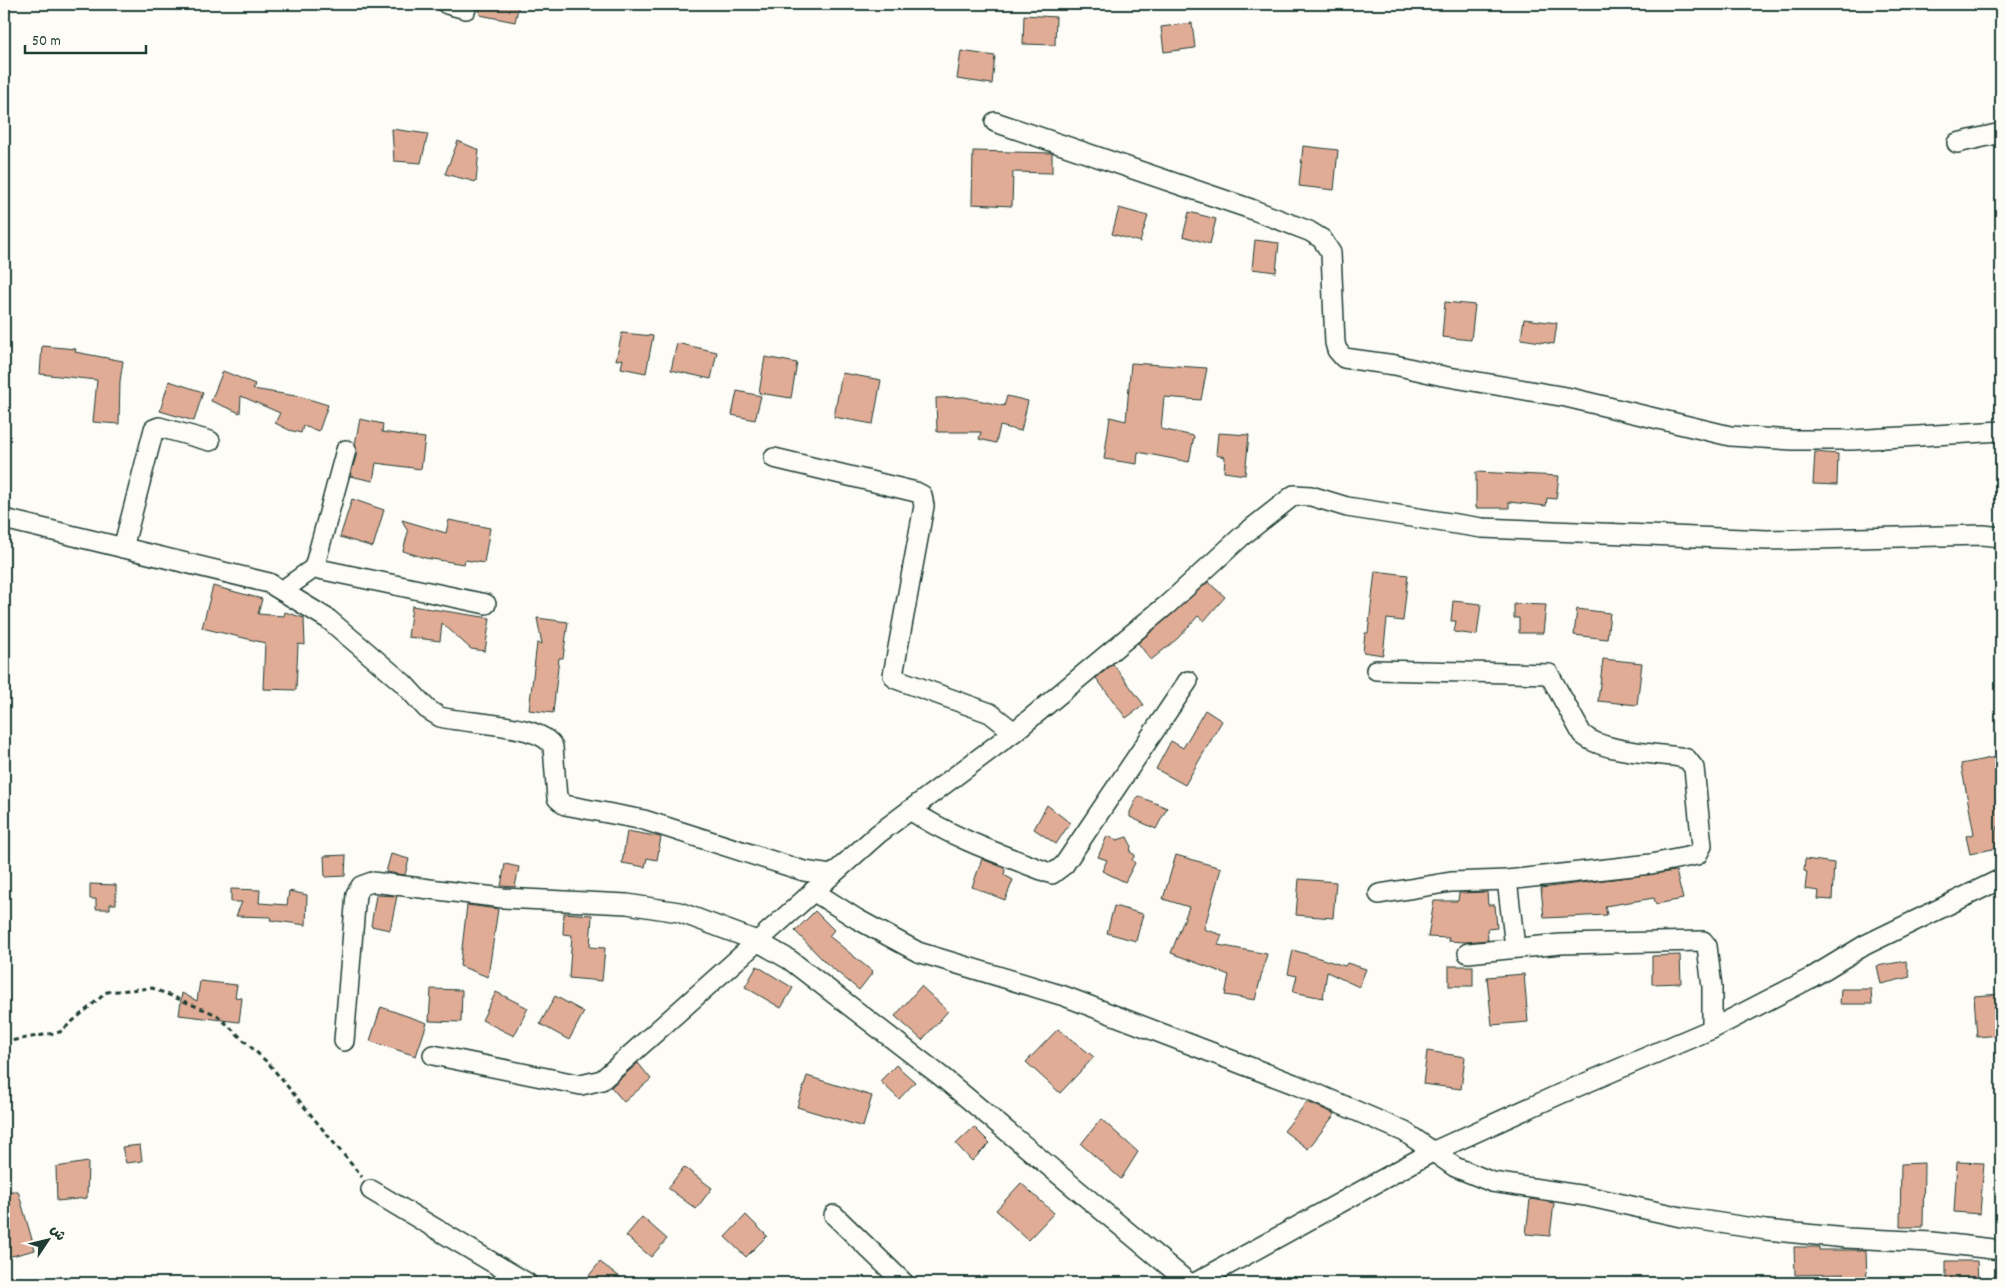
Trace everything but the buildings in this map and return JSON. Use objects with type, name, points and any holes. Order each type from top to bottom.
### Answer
[{"type":"street","points":[[447,4],[466,9]]},
{"type":"street","points":[[995,122],[1251,209],[1309,231],[1322,239],[1331,253],[1335,343],[1337,350],[1344,358],[1395,365],[1443,376],[1566,397],[1730,436],[1793,440],[1852,440],[2001,432]]},
{"type":"street","points":[[1958,143],[2001,134]]},
{"type":"street","points":[[123,548],[154,429],[159,427],[210,441]]},
{"type":"street","points":[[314,568],[346,450]]},
{"type":"street","points":[[774,458],[922,495],[924,506],[894,675],[896,679],[990,713],[1014,732]]},
{"type":"street","points":[[433,1055],[581,1085],[594,1083],[610,1074],[831,875],[910,810],[1014,732],[1168,604],[1242,536],[1294,495],[1310,496],[1346,507],[1482,528],[1767,540],[1880,536],[1983,535],[2001,537]]},
{"type":"street","points":[[4,519],[269,583],[284,590],[290,598],[328,619],[404,683],[427,709],[456,721],[534,731],[550,740],[553,747],[556,798],[565,805],[644,820],[787,866],[831,875]]},
{"type":"street","points":[[284,590],[309,569],[314,568],[486,604]]},
{"type":"street","points":[[1376,670],[1550,674],[1582,734],[1587,739],[1622,749],[1687,759],[1694,768],[1702,846],[1697,855],[1650,864],[1507,880],[1451,882],[1379,894]]},
{"type":"street","points":[[910,810],[930,823],[981,847],[1052,874],[1064,865],[1188,680]]},
{"type":"street","points":[[1195,1283],[1432,1152],[1560,1094],[1712,1029],[1809,979],[1865,945],[2001,879]]},
{"type":"street","points":[[1507,880],[1515,947]]},
{"type":"street","points":[[344,1041],[356,894],[365,883],[372,882],[503,898],[627,904],[679,912],[757,941],[790,960],[942,1077],[1189,1283]]},
{"type":"street","points":[[813,891],[857,919],[918,952],[1064,996],[1294,1084],[1405,1132],[1455,1167],[1492,1182],[1586,1196],[1681,1218],[1766,1230],[1846,1238],[1932,1242],[2001,1250]]},
{"type":"street","points":[[1468,953],[1562,944],[1703,941],[1707,946],[1709,962],[1712,1029]]},
{"type":"street","points":[[371,1190],[527,1283]]},
{"type":"street","points":[[834,1215],[904,1283]]},
{"type":"path","points":[[4,1042],[60,1032],[108,992],[152,988],[217,1015],[270,1064],[337,1145],[371,1190]]}]
